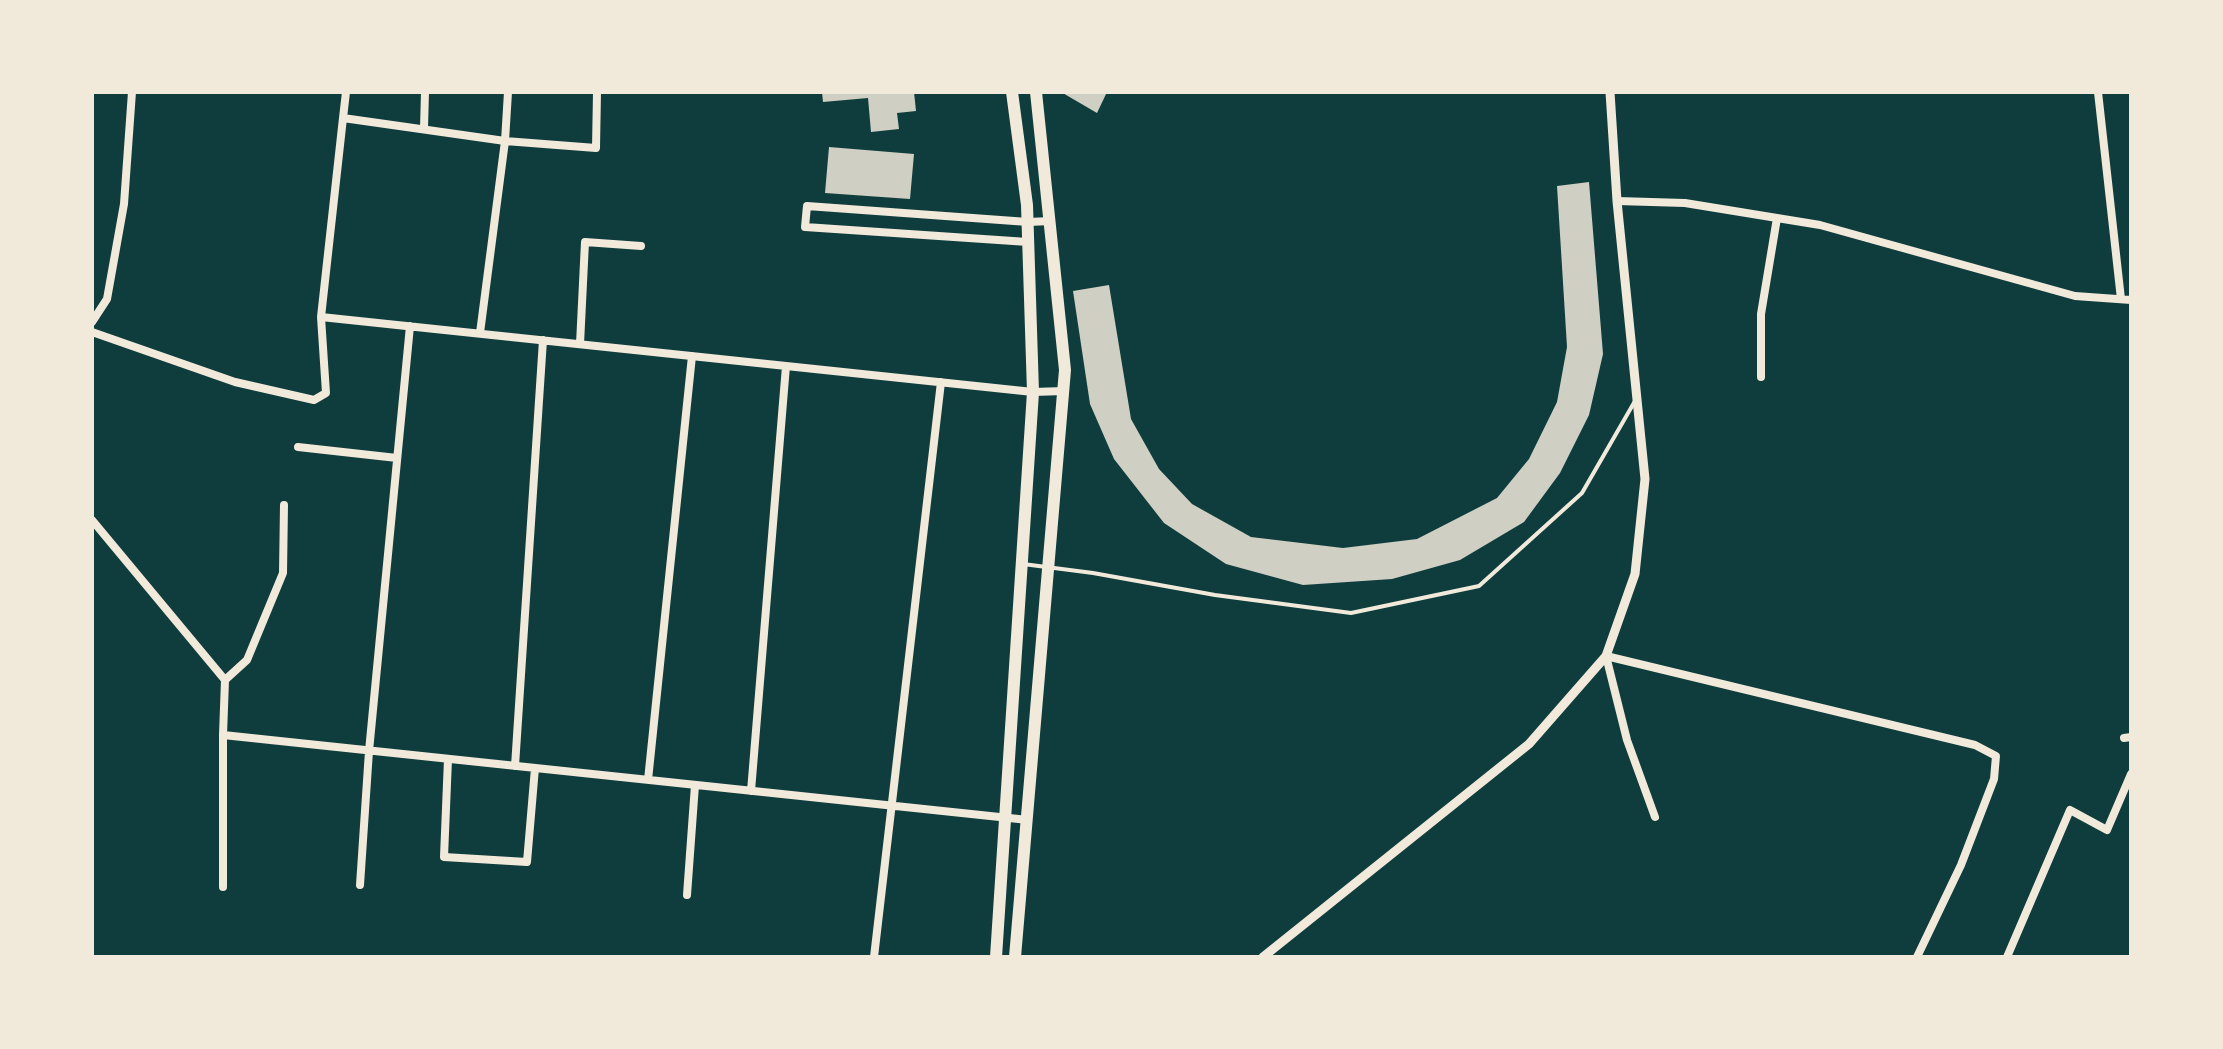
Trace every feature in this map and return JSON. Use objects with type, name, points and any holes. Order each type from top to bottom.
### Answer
[{"type":"main road","points":[[996,957],[1033,392],[1028,222],[1012,92]]},
{"type":"main road","points":[[1015,957],[1065,370],[1036,92]]},
{"type":"street","points":[[92,322],[107,299],[124,204],[132,92]]},
{"type":"street","points":[[92,332],[235,382],[314,400],[326,393],[321,317],[346,92]]},
{"type":"street","points":[[424,128],[425,92]]},
{"type":"street","points":[[480,333],[505,141],[508,92]]},
{"type":"street","points":[[343,118],[505,141],[596,148],[597,92]]},
{"type":"street","points":[[1263,957],[1529,744],[1606,656],[1635,574],[1645,479],[1617,201],[1610,92]]},
{"type":"street","points":[[2098,92],[2121,299]]},
{"type":"street","points":[[1617,201],[1685,203],[1820,225],[2075,296],[2131,300]]},
{"type":"street","points":[[1028,242],[805,227],[807,206],[1028,222],[1051,221]]},
{"type":"street","points":[[1761,377],[1761,314],[1777,218]]},
{"type":"street","points":[[580,344],[585,242],[641,246]]},
{"type":"street","points":[[321,317],[1033,392],[1064,391]]},
{"type":"street","points":[[360,885],[369,751],[410,326]]},
{"type":"street","points":[[515,766],[543,340]]},
{"type":"street","points":[[648,780],[692,356]]},
{"type":"street","points":[[751,791],[786,366]]},
{"type":"street","points":[[874,957],[941,382]]},
{"type":"street","points":[[298,447],[397,458]]},
{"type":"street","points":[[225,680],[247,660],[283,573],[284,505]]},
{"type":"street","points":[[92,520],[225,680],[223,887]]},
{"type":"street","points":[[1606,656],[1627,740],[1655,817]]},
{"type":"street","points":[[1606,656],[1975,745],[1996,756],[1994,779],[1978,822],[1917,957]]},
{"type":"street","points":[[223,735],[1028,820]]},
{"type":"street","points":[[448,759],[444,857],[527,862],[535,768]]},
{"type":"street","points":[[2007,957],[2070,810],[2107,830],[2131,774]]},
{"type":"street","points":[[687,895],[695,785]]},
{"type":"lane","points":[[1021,564],[1351,613],[1479,586],[1582,493],[1637,399]]},
{"type":"building","points":[[822,92],[914,92],[916,111],[897,113],[899,129],[871,132],[868,98],[823,102]]},
{"type":"building","points":[[1061,92],[1107,92],[1097,113]]},
{"type":"building","points":[[829,147],[914,154],[910,199],[825,193]]},
{"type":"building","points":[[1589,182],[1603,354],[1589,415],[1560,473],[1524,522],[1460,560],[1392,579],[1303,585],[1226,564],[1164,523],[1114,459],[1090,404],[1073,291],[1109,285],[1131,419],[1159,469],[1192,504],[1251,537],[1343,548],[1417,539],[1497,498],[1529,459],[1557,402],[1567,347],[1557,186]]}]
